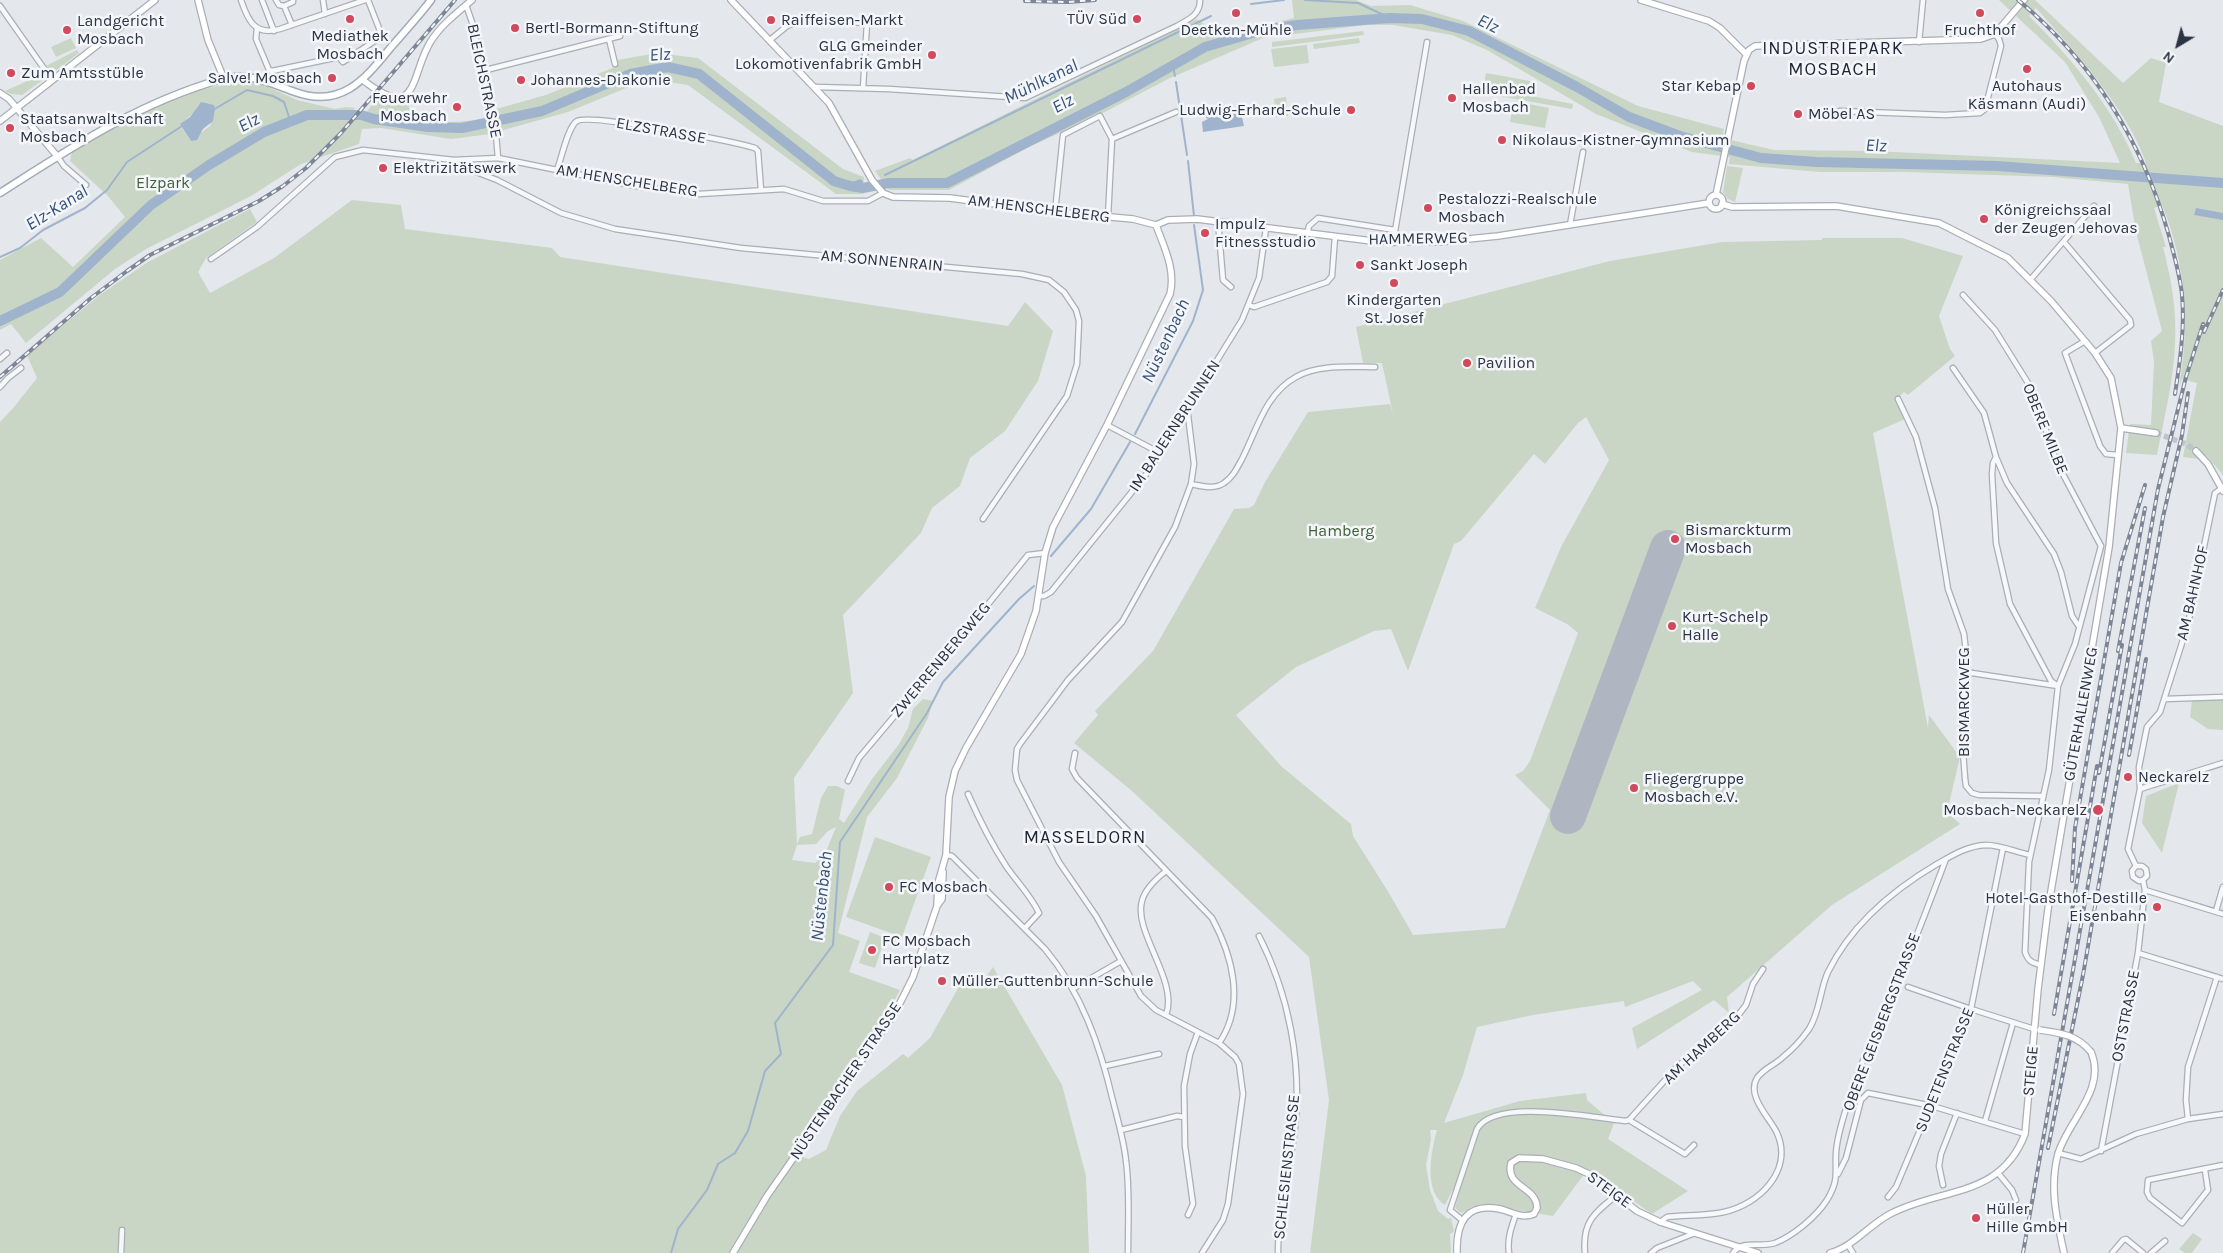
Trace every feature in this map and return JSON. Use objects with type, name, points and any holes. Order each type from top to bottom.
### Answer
[{"type":"main road","points":[[0,193],[57,156],[148,105],[224,79],[246,77],[262,79],[304,95],[322,97],[341,94],[363,80],[431,0]]},
{"type":"street","points":[[0,121],[155,0]]},
{"type":"street","points":[[198,0],[208,40],[224,79]]},
{"type":"street","points":[[241,0],[249,19],[257,28],[264,31],[274,31],[367,0],[382,36],[343,62],[339,57],[272,71],[269,70],[256,39],[257,28]]},
{"type":"street","points":[[262,0],[274,31]]},
{"type":"street","points":[[276,0],[279,5],[284,6],[293,1]]},
{"type":"street","points":[[323,0],[325,14]]},
{"type":"street","points":[[363,80],[385,96],[394,97],[405,94],[415,82],[430,41],[472,0]]},
{"type":"street","points":[[731,0],[816,88],[829,104],[872,180],[881,191]]},
{"type":"street","points":[[816,88],[976,93],[1025,98],[1185,22],[1196,14],[1200,0]]},
{"type":"street","points":[[1641,0],[1709,21],[1720,28],[1746,54]]},
{"type":"street","points":[[1919,42],[1923,0]]},
{"type":"street","points":[[1716,195],[1721,198],[1722,204],[1715,208],[1709,203],[1711,198],[1716,195],[1746,54],[1755,46],[1981,39],[1995,34],[2024,0]]},
{"type":"street","name":"BLEICHSTRASSE","points":[[466,5],[471,13],[496,134],[498,158]]},
{"type":"street","points":[[0,6],[52,80]]},
{"type":"street","points":[[284,6],[292,25]]},
{"type":"street","points":[[770,40],[787,26],[803,20],[867,23],[863,88]]},
{"type":"street","points":[[1840,111],[1946,115],[1980,113],[1985,109],[2001,46],[1999,38],[1995,34]]},
{"type":"street","points":[[482,71],[620,36]]},
{"type":"street","points":[[608,39],[615,64]]},
{"type":"street","points":[[1393,242],[1422,82],[1427,42]]},
{"type":"street","points":[[0,93],[17,108],[64,166],[86,185]]},
{"type":"street","points":[[1112,139],[1176,112]]},
{"type":"street","points":[[1055,212],[1063,135],[1100,116],[1112,139],[1108,217]]},
{"type":"street","name":"ELZSTRASSE","points":[[557,170],[572,127],[577,121],[584,119],[624,123],[756,148],[758,152],[761,190]]},
{"type":"street","name":"AM HENSCHELBERG","points":[[211,259],[257,228],[335,157],[352,151],[363,150],[454,160],[498,158],[688,193],[706,194],[784,189],[823,200],[839,201],[868,200],[881,191],[893,197],[950,198],[1055,212],[1133,219],[1156,225]]},
{"type":"street","points":[[1570,225],[1584,152]]},
{"type":"street","name":"AM SONNENRAIN","points":[[454,160],[458,165],[497,180],[561,213],[616,229],[741,248],[1022,274],[1049,280],[1064,292],[1076,310],[1079,321],[1077,364],[1067,396],[983,519]]},
{"type":"street","name":"HAMMERWEG","points":[[1156,225],[1168,220],[1197,219],[1335,237],[1393,242],[1438,242],[1570,225],[1709,203]]},
{"type":"street","name":"GÜTERHALLENWEG","points":[[1722,204],[1732,207],[1836,206],[1939,224],[2008,258],[2031,279],[2084,340],[2107,368],[2111,378],[2121,428],[2109,546],[2048,909],[2041,965],[2037,1029]]},
{"type":"street","points":[[2031,279],[2094,206]]},
{"type":"street","points":[[1307,234],[1309,226],[1318,218],[1333,222],[1394,230]]},
{"type":"street","points":[[1218,221],[1223,280],[1231,287]]},
{"type":"street","name":"NÜSTENBACHER STRASSE","points":[[733,1253],[767,1196],[896,1011],[914,977],[938,906],[938,883],[946,855],[949,797],[955,771],[971,739],[1010,676],[1021,654],[1033,622],[1044,553],[1053,527],[1107,425],[1161,316],[1172,284],[1168,258],[1156,225]]},
{"type":"street","name":"IM BAUERNBRUNNEN","points":[[1038,596],[1044,596],[1051,592],[1130,496],[1160,453],[1242,320],[1259,278],[1266,228]]},
{"type":"street","points":[[1249,305],[1254,307],[1327,282],[1332,276],[1335,237]]},
{"type":"street","points":[[2064,242],[2130,320],[2131,325],[2095,353]]},
{"type":"street","name":"OBERE MILBE","points":[[1962,295],[1995,330],[2033,391],[2056,460],[2101,546]]},
{"type":"street","points":[[2084,340],[2065,353],[2100,446],[2106,454],[2118,455]]},
{"type":"street","points":[[0,359],[7,353]]},
{"type":"street","points":[[1191,484],[1208,488],[1223,484],[1234,475],[1267,406],[1278,390],[1296,377],[1316,370],[1375,367]]},
{"type":"street","points":[[0,388],[8,378],[21,368]]},
{"type":"street","points":[[1953,368],[1984,413],[1996,457],[2008,483],[2054,554],[2062,572],[2072,616],[2078,625]]},
{"type":"street","name":"BISMARCKWEG","points":[[1898,399],[1916,437],[1935,508],[1948,589],[1964,634],[1966,652],[1962,738],[1966,786],[1972,793],[1979,795],[2042,796]]},
{"type":"street","points":[[1185,412],[1188,415],[1194,464],[1191,484],[1175,527],[1122,622],[1068,680],[1020,744],[1014,762],[1017,780],[1059,862],[1096,916],[1141,996],[1156,1010],[1219,1043],[1239,1064],[1243,1094],[1228,1204],[1223,1220],[1202,1253]]},
{"type":"street","points":[[1107,425],[1160,453]]},
{"type":"street","points":[[2121,428],[2156,433]]},
{"type":"street","points":[[2196,451],[2221,481],[2222,489]]},
{"type":"street","points":[[1996,457],[1993,463],[1992,474],[1996,543],[2010,604],[2051,681],[2058,686]]},
{"type":"street","name":"AM BAHNHOF","points":[[2136,866],[2128,849],[2140,789],[2139,767],[2147,727],[2160,712],[2165,699],[2188,624],[2215,493],[2222,489]]},
{"type":"street","points":[[2041,965],[2028,960],[2025,952],[2030,855],[2048,770],[2058,686],[2075,644],[2078,625],[2101,546],[2109,546]]},
{"type":"street","name":"ZWERRENBERGWEG","points":[[848,781],[859,758],[1028,555],[1044,553]]},
{"type":"street","points":[[1965,672],[2058,686]]},
{"type":"street","points":[[2165,699],[2223,697]]},
{"type":"street","points":[[1075,752],[1072,769],[1077,778],[1212,918],[1230,957],[1234,984],[1234,1001],[1230,1019],[1219,1043]]},
{"type":"street","points":[[2140,789],[2223,763]]},
{"type":"street","points":[[968,794],[982,826],[1040,913],[1025,928]]},
{"type":"street","points":[[1660,1222],[1667,1217],[1722,1213],[1756,1198],[1766,1190],[1775,1177],[1780,1164],[1780,1143],[1777,1134],[1757,1100],[1756,1080],[1766,1068],[1782,1058],[1810,1028],[1827,973],[1858,927],[1882,902],[1912,879],[1964,849],[1987,845],[2030,855]]},
{"type":"street","name":"SUDETENSTRASSE","points":[[1888,1196],[1896,1187],[1932,1106],[1971,1009],[2003,848]]},
{"type":"street","points":[[946,855],[952,856],[1025,928],[1059,965],[1074,988],[1105,1066],[1121,1130],[1128,1186],[1128,1253]]},
{"type":"street","name":"OBERE GEISBERGSTRASSE","points":[[1735,1250],[1743,1244],[1761,1246],[1775,1243],[1791,1234],[1826,1202],[1837,1175],[1836,1152],[1852,1090],[1897,984],[1946,859]]},
{"type":"street","points":[[2136,866],[2142,866],[2146,869],[2147,876],[2143,880],[2139,881],[2133,878],[2132,872],[2136,866]]},
{"type":"street","points":[[1166,871],[1145,894],[1141,909],[1143,922],[1166,988],[1169,1004],[1166,1016]]},
{"type":"street","name":"OSTSTRASSE","points":[[2101,1151],[2138,953],[2145,890],[2143,880]]},
{"type":"street","points":[[2216,911],[2223,887]]},
{"type":"street","points":[[2145,890],[2223,914]]},
{"type":"street","name":"SCHLESIENSTRASSE","points":[[1259,936],[1284,1000],[1295,1056],[1295,1127],[1279,1228],[1278,1253]]},
{"type":"street","points":[[2138,953],[2223,979]]},
{"type":"street","points":[[1074,988],[1121,962]]},
{"type":"street","name":"AM HAMBERG","points":[[1629,1120],[1676,1068],[1732,1023],[1746,1005],[1753,984],[1763,969]]},
{"type":"street","points":[[2188,1119],[2186,1092],[2188,1067],[2216,977]]},
{"type":"street","points":[[1908,987],[2013,1023],[2037,1029]]},
{"type":"street","points":[[1985,1121],[2013,1023]]},
{"type":"street","name":"STEIGE","points":[[1830,1253],[1848,1245],[1872,1225],[1901,1208],[1979,1186],[1998,1173],[2015,1154],[2024,1134],[2037,1029],[2073,1036],[2084,1043],[2095,1060],[2094,1083],[2058,1153],[2055,1169],[2054,1206],[2064,1253]]},
{"type":"street","points":[[1188,1215],[1193,1204],[1185,1146],[1184,1086],[1190,1054],[1198,1032]]},
{"type":"street","points":[[1105,1066],[1159,1054]]},
{"type":"street","points":[[1837,1175],[1846,1158],[1861,1100],[1868,1093],[1932,1106],[2024,1134]]},
{"type":"street","points":[[1462,1220],[1450,1210],[1477,1129],[1482,1122],[1489,1118],[1527,1110],[1629,1120],[1685,1154],[1694,1145]]},
{"type":"street","points":[[1943,1185],[1940,1166],[1941,1154],[1957,1113]]},
{"type":"street","points":[[2058,1153],[2081,1159],[2136,1134],[2188,1119],[2223,1114]]},
{"type":"street","points":[[1121,1130],[1177,1116],[1184,1117]]},
{"type":"street","name":"STEIGE","points":[[1516,1214],[1532,1215],[1537,1208],[1535,1198],[1510,1174],[1511,1163],[1519,1158],[1543,1159],[1576,1168],[1591,1175],[1638,1211],[1660,1222],[1695,1233],[1735,1250],[1758,1253]]},
{"type":"street","points":[[2205,1170],[2208,1190],[2182,1223],[2150,1198],[2147,1192],[2148,1180],[2223,1165]]},
{"type":"street","points":[[1998,1173],[2012,1190],[2016,1200]]},
{"type":"street","points":[[1585,1253],[1584,1241],[1588,1221],[1617,1195]]},
{"type":"street","points":[[1457,1253],[1457,1233],[1462,1220],[1478,1208],[1490,1207],[1516,1214],[1509,1236],[1509,1253]]},
{"type":"street","points":[[121,1253],[122,1230]]},
{"type":"street","points":[[1651,1253],[1657,1248],[1695,1233]]},
{"type":"street","points":[[2112,1253],[2126,1239],[2143,1253]]},
{"type":"street","points":[[2151,1253],[2165,1241]]},
{"type":"street","points":[[1848,1245],[1853,1253]]},
{"type":"green space","points":[[1292,0],[1356,0],[1371,6],[1410,5],[1463,21],[1638,106],[1724,129],[1722,138],[1774,150],[1873,151],[2120,163],[2099,117],[2065,62],[1999,0],[2035,0],[2123,83],[2151,58],[2166,63],[2159,102],[2223,126],[2223,475],[2206,455],[2199,459],[2183,457],[2197,383],[2182,379],[2179,387],[2184,341],[2184,295],[2176,249],[2162,205],[2154,208],[2166,247],[2163,247],[2174,306],[2175,342],[2171,385],[2157,455],[2126,453],[2130,424],[2151,425],[2154,361],[2151,341],[2162,331],[2136,232],[2128,184],[2053,177],[1904,172],[1820,172],[1729,164],[1730,157],[1692,152],[1596,114],[1487,50],[1452,35],[1393,25],[1366,25],[1263,38],[1168,79],[1099,115],[1029,147],[949,190],[889,190],[875,171],[910,158],[913,160],[1197,19],[1212,30],[1230,31],[1249,29],[1294,18]],"holes":[[[2036,8],[2082,61],[2113,102],[2127,122],[2146,163],[2136,163],[2127,142],[2090,84],[2029,16]]]},
{"type":"green space","points":[[1363,31],[1364,35],[1272,47],[1272,42]]},
{"type":"green space","points":[[71,38],[76,48],[56,57],[51,47]]},
{"type":"green space","points":[[1359,38],[1360,43],[1314,49],[1313,44]]},
{"type":"green space","points":[[1307,45],[1309,63],[1274,67],[1271,49]]},
{"type":"green space","points":[[77,50],[79,53],[54,72],[51,72],[46,66]]},
{"type":"green space","points":[[657,53],[698,58],[843,169],[864,177],[863,194],[836,194],[688,85],[648,79],[568,112],[500,131],[496,109],[546,95],[615,67],[612,61]]},
{"type":"green space","points":[[1486,73],[1530,81],[1528,92],[1484,84]]},
{"type":"green space","points":[[43,74],[44,79],[22,95],[11,94],[5,91]]},
{"type":"green space","name":"Elzpark","points":[[238,81],[255,81],[297,100],[335,109],[355,108],[352,112],[364,115],[376,100],[389,105],[409,99],[409,113],[428,120],[459,122],[489,118],[490,134],[451,139],[381,128],[362,129],[359,144],[301,164],[251,196],[146,249],[115,269],[26,343],[11,324],[0,330],[0,260],[41,238],[73,267],[125,217],[108,196],[70,161],[72,152],[141,110],[177,96]],"holes":[[[199,104],[211,125],[191,141],[180,125],[193,113]]]},
{"type":"green space","points":[[1483,87],[1573,104],[1572,109],[1482,93]]},
{"type":"green space","points":[[1286,97],[1288,116],[1276,117],[1274,99]]},
{"type":"green space","points":[[1514,101],[1549,108],[1545,128],[1510,122]]},
{"type":"green space","points":[[1727,166],[1743,168],[1735,202],[1728,199],[1723,192]]},
{"type":"green space","points":[[352,200],[401,205],[405,229],[552,248],[560,257],[1008,326],[1025,302],[1053,331],[1038,381],[1005,431],[970,458],[960,486],[932,508],[921,533],[843,615],[853,693],[794,778],[797,844],[800,837],[812,834],[821,798],[828,786],[837,786],[845,790],[839,819],[844,823],[872,779],[899,744],[908,728],[913,709],[923,699],[933,701],[928,718],[897,778],[867,817],[838,933],[860,941],[849,972],[900,990],[865,1052],[862,1050],[803,1133],[805,1134],[793,1154],[809,1159],[826,1150],[840,1116],[857,1091],[903,1054],[908,1058],[930,1038],[966,974],[973,977],[986,977],[993,967],[1062,1085],[1086,1176],[1089,1253],[0,1253],[0,422],[37,378],[27,355],[101,294],[148,262],[250,209],[257,222],[206,258],[198,272],[210,293],[274,258]],"holes":[[[836,827],[825,854],[815,863],[792,860],[797,845],[816,844],[828,831]]]},
{"type":"green space","name":"Hamberg","points":[[1822,238],[1902,238],[1963,256],[1939,316],[1950,349],[1955,356],[1908,395],[1904,392],[1899,397],[1910,417],[1873,433],[1928,728],[1929,715],[1960,757],[1947,812],[1960,824],[1832,905],[1727,997],[1729,1013],[1714,1000],[1637,1049],[1632,1028],[1702,990],[1693,981],[1625,1007],[1624,1001],[1533,1015],[1477,1027],[1463,1075],[1444,1123],[1520,1101],[1586,1093],[1587,1100],[1614,1123],[1608,1139],[1688,1191],[1652,1214],[1588,1169],[1553,1216],[1480,1204],[1461,1213],[1455,1208],[1459,1193],[1452,1191],[1445,1205],[1438,1199],[1434,1191],[1430,1170],[1437,1130],[1430,1130],[1431,1139],[1426,1165],[1430,1190],[1438,1211],[1448,1219],[1451,1218],[1454,1231],[1450,1234],[1451,1253],[1310,1253],[1329,1100],[1309,957],[1132,791],[1074,743],[1098,715],[1095,711],[1153,651],[1234,509],[1249,508],[1254,505],[1265,482],[1308,412],[1390,404],[1393,414],[1382,363],[1363,363],[1356,327],[1610,261],[1722,242],[1822,240]],"holes":[[[1586,417],[1609,460],[1561,547],[1535,608],[1567,624],[1578,633],[1530,761],[1523,771],[1515,775],[1550,810],[1505,928],[1413,935],[1353,836],[1351,824],[1281,766],[1236,715],[1296,667],[1374,631],[1391,629],[1408,671],[1454,544],[1461,541],[1534,454],[1545,464],[1578,423]]]},
{"type":"green space","points":[[2223,698],[2223,730],[2208,729],[2190,717],[2192,700]]},
{"type":"green space","points":[[2179,783],[2162,853],[2142,823],[2146,796]]},
{"type":"green space","name":"FC Mosbach","points":[[875,837],[931,857],[902,937],[846,917]]},
{"type":"green space","name":"FC Mosbach Hartplatz","points":[[870,932],[885,938],[875,968],[859,963]]},
{"type":"green space","points":[[2193,1233],[2202,1239],[2192,1253],[2185,1253],[2179,1249]]},
{"type":"water","points":[[201,102],[214,105],[213,121],[203,129],[197,140],[191,141],[180,124],[190,117]]},
{"type":"water","points":[[1208,106],[1211,109],[1217,106],[1221,110],[1214,116],[1221,118],[1234,117],[1233,114],[1239,106],[1246,109],[1242,117],[1244,126],[1203,132],[1202,122],[1208,119],[1201,114],[1203,107]]},
{"type":"water","points":[[2196,208],[2223,213],[2223,220],[2194,215]]},
{"type":"waterway","name":"Mühlkanal","points":[[1251,4],[1284,0]]},
{"type":"waterway","name":"Mühlkanal","points":[[1305,0],[1358,3],[1390,18]]},
{"type":"waterway","name":"Mühlkanal","points":[[885,175],[1211,16]]},
{"type":"waterway","name":"Elz","points":[[0,321],[60,292],[151,205],[209,165],[264,132],[307,115],[361,115],[374,119],[428,127],[462,128],[542,111],[630,74],[668,67],[699,74],[834,181],[863,188],[889,183],[947,183],[1126,92],[1205,47],[1263,30],[1297,25],[1390,18],[1422,19],[1469,31],[1577,87],[1629,117],[1680,136],[1761,158],[1817,162],[1997,166],[2223,183]]},
{"type":"waterway","name":"Nüstenbach","points":[[1173,66],[1175,76]]},
{"type":"waterway","name":"Nüstenbach","points":[[1176,82],[1187,155]]},
{"type":"waterway","name":"Elz-Kanal","points":[[213,110],[247,90],[273,96],[284,102],[290,120]]},
{"type":"waterway","name":"Elz-Kanal","points":[[0,257],[20,248],[43,230],[85,208],[107,190],[127,162],[182,126]]},
{"type":"waterway","name":"Nüstenbach","points":[[1188,161],[1194,216]]},
{"type":"waterway","name":"Mühlkanal","points":[[850,186],[860,182]]},
{"type":"waterway","name":"Nüstenbach","points":[[1135,434],[1193,321],[1203,290],[1194,225]]},
{"type":"waterway","name":"Nüstenbach","points":[[1051,556],[1091,509],[1130,442]]},
{"type":"waterway","name":"Nüstenbach","points":[[671,1253],[678,1229],[707,1190],[718,1164],[735,1153],[748,1131],[765,1071],[781,1054],[775,1023],[833,945],[840,842],[927,713],[943,682],[1019,599],[1034,586]]},
{"type":"runway","points":[[1568,816],[1668,548]]},
{"type":"tunnel","points":[[2156,433],[2186,444],[2196,451]]},
{"type":"railway","points":[[0,377],[91,298],[150,255],[259,201],[283,186],[306,168],[341,133],[455,0]]},
{"type":"railway","points":[[1025,1],[1068,2],[1095,0]]},
{"type":"railway","points":[[2018,0],[2070,50],[2092,77],[2130,137],[2145,169],[2169,236],[2181,288],[2183,307],[2182,332],[2175,394]]},
{"type":"railway","points":[[2204,332],[2223,290]]},
{"type":"railway","points":[[2023,1253],[2158,489],[2186,377],[2203,324]]},
{"type":"railway","points":[[2048,1148],[2083,975],[2163,517],[2182,435],[2188,393]]},
{"type":"railway","points":[[2072,881],[2075,828],[2121,563],[2145,485]]},
{"type":"railway","points":[[2118,651],[2145,508]]},
{"type":"railway","points":[[2099,773],[2122,645]]},
{"type":"railway","points":[[2129,755],[2146,659]]},
{"type":"railway","points":[[2054,1014],[2097,766]]},
{"type":"place","name":"Deetken-Mühle","points":[[1236,13]]},
{"type":"place","name":"Fruchthof","points":[[1980,13]]},
{"type":"place","name":"Mediathek Mosbach","points":[[350,19]]},
{"type":"place","name":"TÜV Süd","points":[[1137,19]]},
{"type":"place","name":"Raiffeisen-Markt","points":[[771,20]]},
{"type":"place","name":"Bertl-Bormann-Stiftung","points":[[515,28]]},
{"type":"place","name":"Landgericht Mosbach","points":[[67,30]]},
{"type":"place","name":"GLG Gmeinder Lokomotivenfabrik GmbH","points":[[932,55]]},
{"type":"place","name":"Autohaus Käsmann (Audi)","points":[[2027,69]]},
{"type":"place","name":"Zum Amtsstüble","points":[[11,73]]},
{"type":"place","name":"Salve! Mosbach","points":[[332,78]]},
{"type":"place","name":"Johannes-Diakonie","points":[[521,80]]},
{"type":"place","name":"Star Kebap","points":[[1751,86]]},
{"type":"place","name":"Hallenbad Mosbach","points":[[1452,98]]},
{"type":"place","name":"Feuerwehr Mosbach","points":[[457,107]]},
{"type":"place","name":"Ludwig-Erhard-Schule","points":[[1351,110]]},
{"type":"place","name":"Möbel AS","points":[[1798,114]]},
{"type":"place","name":"Staatsanwaltschaft Mosbach","points":[[10,128]]},
{"type":"place","name":"Nikolaus-Kistner-Gymnasium","points":[[1502,140]]},
{"type":"place","name":"Elektrizitätswerk","points":[[383,168]]},
{"type":"place","name":"Pestalozzi-Realschule Mosbach","points":[[1428,208]]},
{"type":"place","name":"Königreichssaal der Zeugen Jehovas","points":[[1984,219]]},
{"type":"place","name":"Impulz Fitnessstudio","points":[[1205,233]]},
{"type":"place","name":"Sankt Joseph","points":[[1360,265]]},
{"type":"place","name":"Kindergarten St. Josef","points":[[1394,283]]},
{"type":"place","name":"Pavilion","points":[[1467,363]]},
{"type":"place","name":"Bismarckturm Mosbach","points":[[1675,539]]},
{"type":"place","name":"Kurt-Schelp Halle","points":[[1672,626]]},
{"type":"place","name":"Neckarelz","points":[[2128,777]]},
{"type":"place","name":"Fliegergruppe Mosbach e.V.","points":[[1634,788]]},
{"type":"place","name":"Mosbach-Neckarelz","points":[[2098,810]]},
{"type":"place","name":"FC Mosbach","points":[[889,887]]},
{"type":"place","name":"Hotel-Gasthof-Destille Eisenbahn","points":[[2157,907]]},
{"type":"place","name":"FC Mosbach Hartplatz","points":[[872,950]]},
{"type":"place","name":"Müller-Guttenbrunn-Schule","points":[[942,981]]},
{"type":"place","name":"Hüller Hille GmbH","points":[[1976,1218]]},
{"type":"district","name":"INDUSTRIEPARK MOSBACH","points":[[1833,59]]},
{"type":"district","name":"MASSELDORN","points":[[1085,838]]}]
